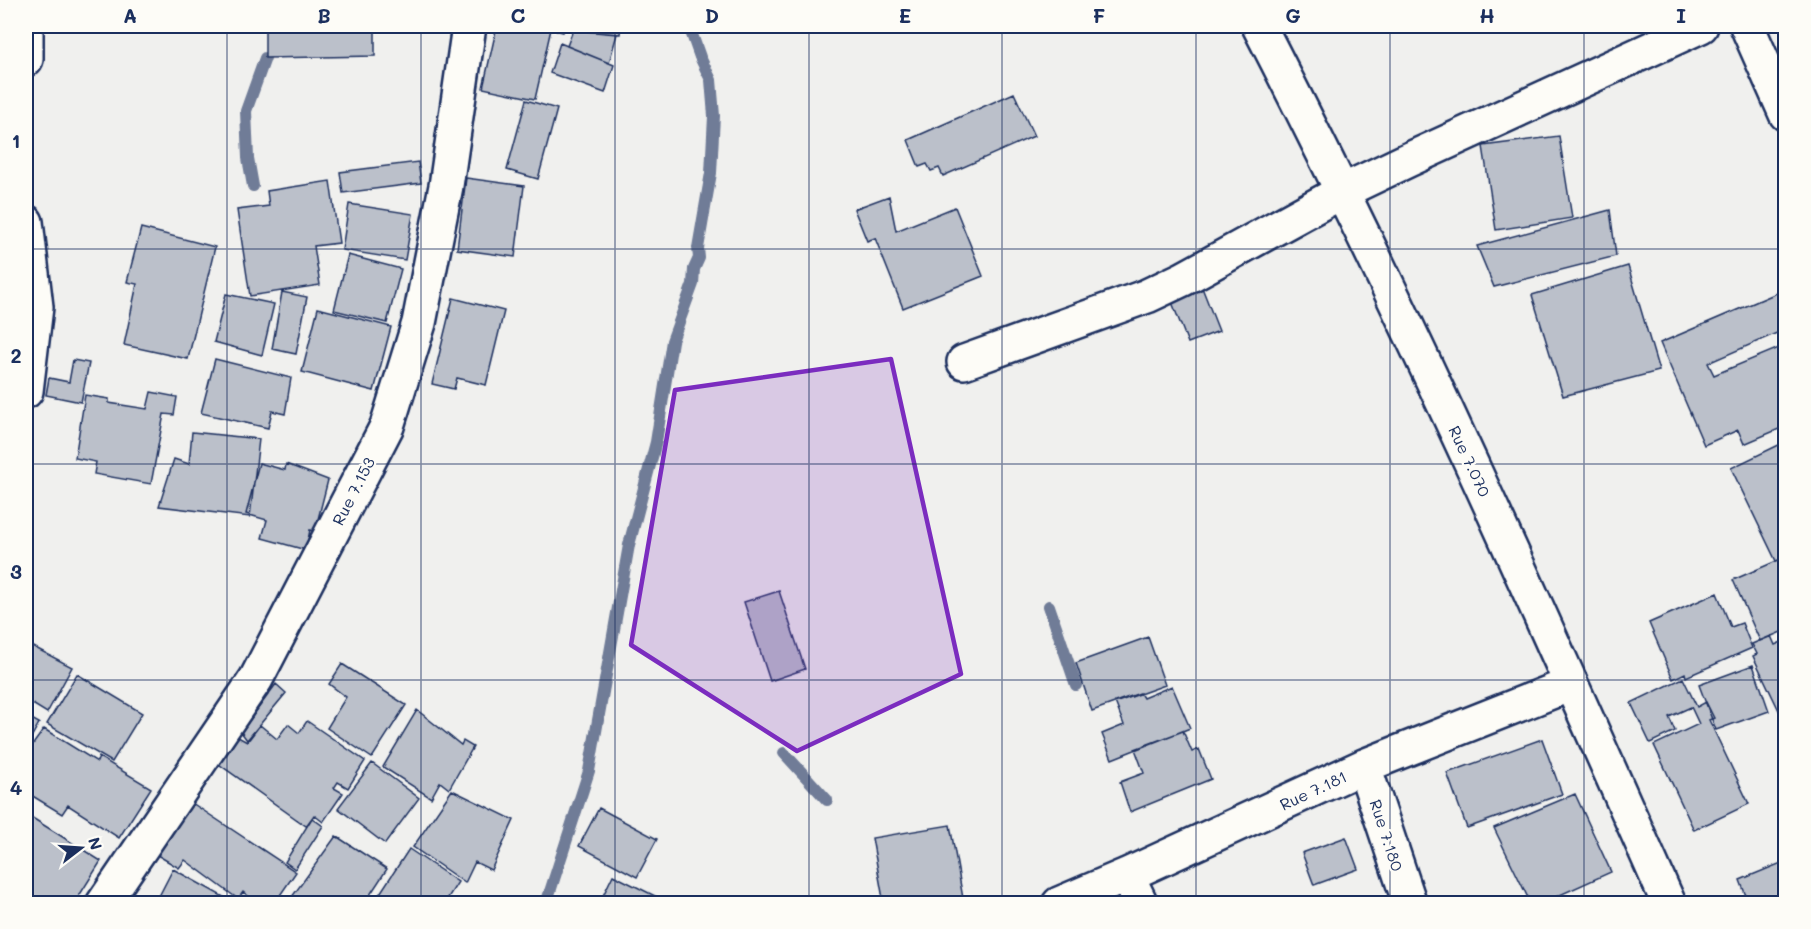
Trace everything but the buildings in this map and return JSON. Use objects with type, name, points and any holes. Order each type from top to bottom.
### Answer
[{"type":"street","points":[[26,26],[26,58]]},
{"type":"street","name":"Rue 7.153","points":[[103,903],[256,680],[387,426],[419,323],[446,186],[469,26]]},
{"type":"street","name":"Rue 7.070","points":[[1259,26],[1343,191],[1464,448],[1669,903]]},
{"type":"street","points":[[964,362],[1147,296],[1183,279],[1343,191],[1701,26]]},
{"type":"street","points":[[1747,26],[1785,114]]},
{"type":"street","points":[[26,222],[36,307],[26,391]]},
{"type":"street","name":"Rue 7.181","points":[[1059,903],[1134,889],[1364,766],[1571,684]]},
{"type":"street","name":"Rue 7.180","points":[[1364,766],[1410,903]]},
{"type":"highlighted area","points":[[891,359],[961,674],[797,751],[631,645],[675,390]]},
{"type":"waterway","points":[[546,904],[589,771],[629,545],[656,442],[672,341],[693,284],[694,269],[699,258],[698,248],[711,173],[714,116],[711,80],[689,26]]},
{"type":"waterway","points":[[253,186],[248,158],[246,111],[265,58]]},
{"type":"waterway","points":[[1049,606],[1076,685]]},
{"type":"waterway","points":[[784,753],[827,800]]}]
